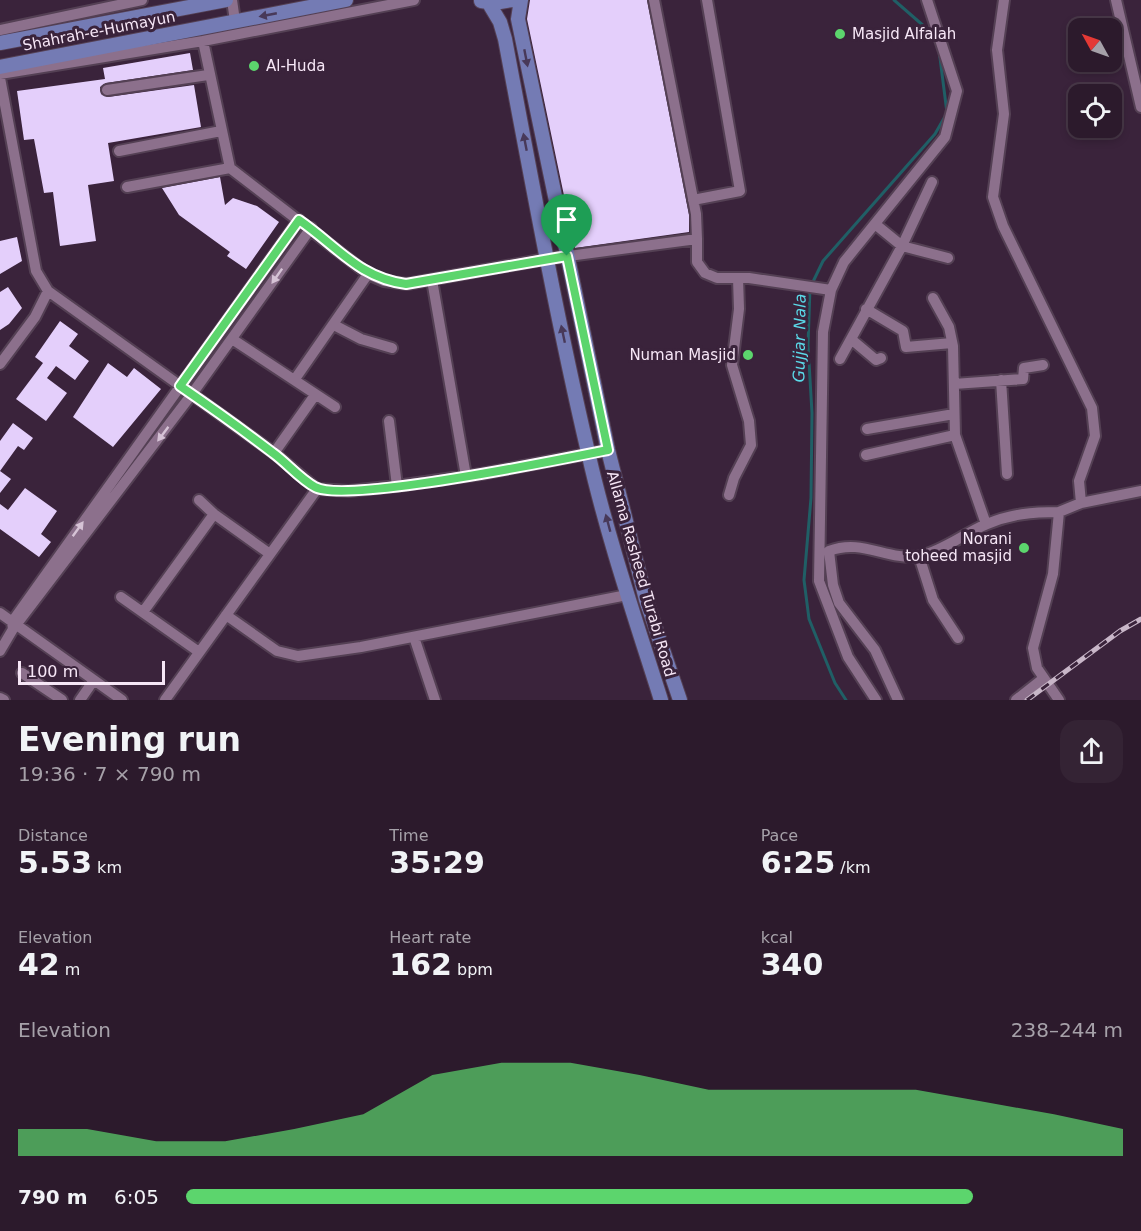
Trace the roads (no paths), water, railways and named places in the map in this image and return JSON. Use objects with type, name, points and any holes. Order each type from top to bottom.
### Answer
[{"type":"main road","name":"Shahrah-e-Humayun","points":[[0,44],[226,0]]},
{"type":"main road","name":"Shahrah-e-Humayun","points":[[0,66],[346,0]]},
{"type":"main road","points":[[484,1],[512,0]]},
{"type":"main road","name":"Allama Rasheed Turabi Road","points":[[521,0],[518,19],[608,450],[633,549],[680,700]]},
{"type":"main road","name":"Allama Rasheed Turabi Road","points":[[484,1],[500,22],[505,39],[546,259],[588,454],[627,596],[661,700]]},
{"type":"main road","points":[[616,554],[633,549]]},
{"type":"main road","points":[[639,633],[656,628]]},
{"type":"street","points":[[0,30],[142,0]]},
{"type":"street","points":[[232,0],[236,21]]},
{"type":"street","points":[[414,0],[203,41],[0,76],[36,271],[48,291],[273,453],[316,489],[349,490],[397,486],[608,450]]},
{"type":"street","points":[[654,0],[693,200],[697,262],[705,273],[717,278],[797,283],[831,290]]},
{"type":"street","points":[[693,200],[740,191],[706,0]]},
{"type":"street","points":[[876,700],[848,657],[819,581],[823,332],[831,290],[844,262],[945,137],[957,91],[927,0]]},
{"type":"street","points":[[1004,0],[997,43],[1004,114],[993,197],[1003,226],[1092,408],[1095,436],[1079,481],[1081,503]]},
{"type":"street","points":[[1116,0],[1141,107]]},
{"type":"street","points":[[203,41],[208,75],[230,168],[368,274],[384,281],[406,284],[546,259],[697,239]]},
{"type":"street","points":[[107,90],[208,75]]},
{"type":"street","points":[[119,151],[221,131]]},
{"type":"street","points":[[127,187],[230,168]]},
{"type":"street","points":[[840,359],[902,246],[932,182]]},
{"type":"street","points":[[0,651],[180,386],[299,220]]},
{"type":"street","points":[[875,224],[902,246],[948,258]]},
{"type":"street","points":[[15,626],[192,394],[311,228]]},
{"type":"street","points":[[295,379],[368,274]]},
{"type":"street","points":[[729,495],[751,445],[749,421],[732,365],[739,309],[738,278]]},
{"type":"street","points":[[432,280],[466,476]]},
{"type":"street","points":[[0,364],[35,317],[48,291]]},
{"type":"street","points":[[933,298],[949,327],[952,343],[955,435],[986,524]]},
{"type":"street","points":[[866,309],[903,331],[906,347],[952,343]]},
{"type":"street","points":[[334,325],[361,339],[392,348]]},
{"type":"street","points":[[232,339],[335,407]]},
{"type":"street","points":[[850,339],[876,360],[881,358]]},
{"type":"street","points":[[954,384],[1023,379],[1024,368],[1043,366]]},
{"type":"street","points":[[1001,380],[1007,474]]},
{"type":"street","points":[[273,453],[315,394]]},
{"type":"street","points":[[867,429],[954,414]]},
{"type":"street","points":[[389,422],[397,486]]},
{"type":"street","points":[[866,455],[955,435]]},
{"type":"street","points":[[165,700],[316,489]]},
{"type":"street","points":[[898,700],[875,650],[838,603],[833,585],[829,551],[845,545],[897,556],[919,556],[986,524],[1021,512],[1059,512],[1081,503],[1141,491]]},
{"type":"street","points":[[199,500],[214,514],[270,554]]},
{"type":"street","points":[[1059,512],[1053,574],[1033,648],[1037,668],[1059,700]]},
{"type":"street","points":[[143,612],[214,514]]},
{"type":"street","points":[[919,556],[933,600],[958,638]]},
{"type":"street","points":[[226,615],[277,651],[298,656],[414,637],[627,596]]},
{"type":"street","points":[[122,597],[199,652]]},
{"type":"street","points":[[0,613],[15,626],[122,700]]},
{"type":"street","points":[[414,637],[435,700]]},
{"type":"street","points":[[22,673],[62,700]]},
{"type":"street","points":[[1016,700],[1044,678]]},
{"type":"street","points":[[80,700],[94,680]]},
{"type":"waterway","name":"Gujjar Nala","points":[[894,0],[933,34]]},
{"type":"waterway","name":"Gujjar Nala","points":[[846,700],[835,683],[809,619],[804,580],[811,498],[812,413],[808,345],[810,288],[823,261],[935,134],[947,113],[939,50]]},
{"type":"railway","points":[[1027,700],[1120,631],[1141,619]]},
{"type":"place","name":"Masjid Alfalah","points":[[840,34]]},
{"type":"place","name":"Al-Huda","points":[[254,66]]},
{"type":"place","name":"Numan Masjid","points":[[748,355]]},
{"type":"place","name":"Norani toheed masjid","points":[[1024,548]]}]
